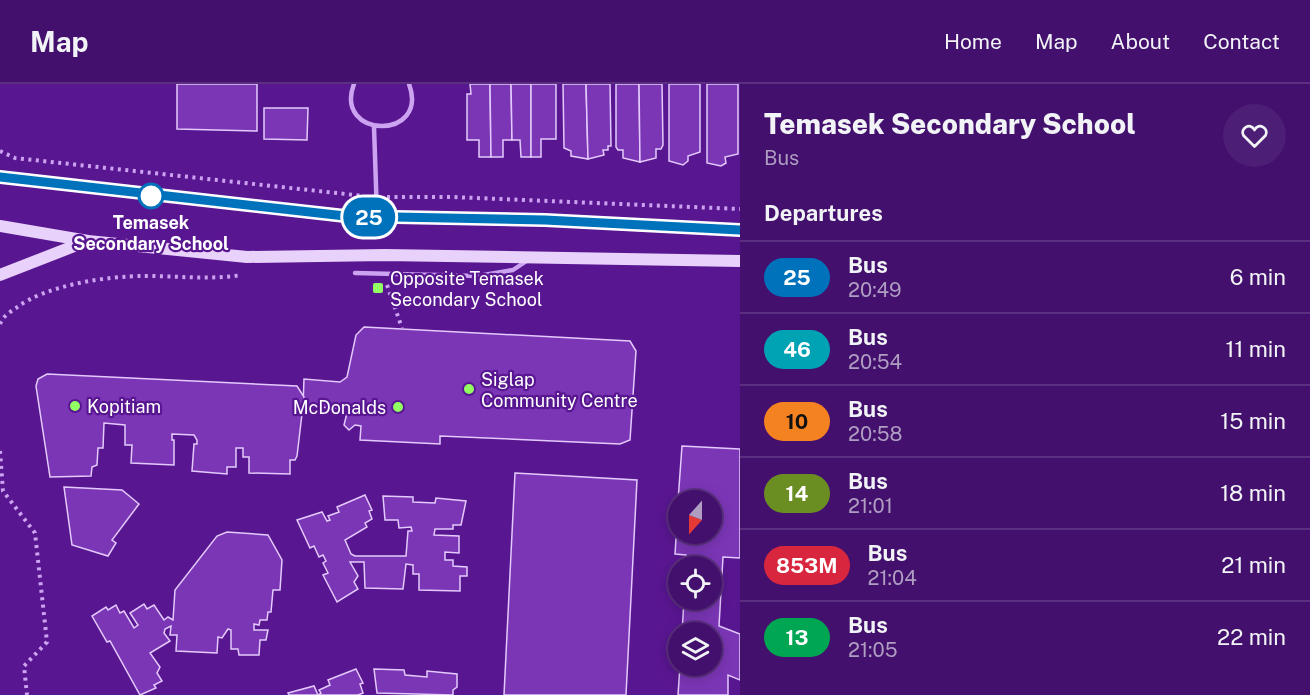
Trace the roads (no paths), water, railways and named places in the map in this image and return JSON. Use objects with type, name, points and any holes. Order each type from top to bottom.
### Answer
[{"type":"main road","points":[[0,177],[207,202],[377,218],[545,220],[740,230]]},
{"type":"main road","points":[[0,226],[88,241],[247,257],[532,256],[740,261]]},
{"type":"main road","points":[[0,275],[88,241]]},
{"type":"lane","points":[[347,84],[352,90]]},
{"type":"lane","points":[[354,84],[351,102],[356,113],[364,122],[386,127],[398,123],[407,115],[412,104],[409,84]]},
{"type":"lane","points":[[374,126],[377,218]]},
{"type":"lane","points":[[355,273],[478,276],[513,270],[532,256]]},
{"type":"place","name":"Temasek Secondary School","points":[[151,196]]},
{"type":"place","name":"Opposite Temasek Secondary School","points":[[378,288]]},
{"type":"place","name":"Siglap Community Centre","points":[[469,389]]},
{"type":"place","name":"Kopitiam","points":[[75,406]]},
{"type":"place","name":"McDonalds","points":[[398,407]]}]
